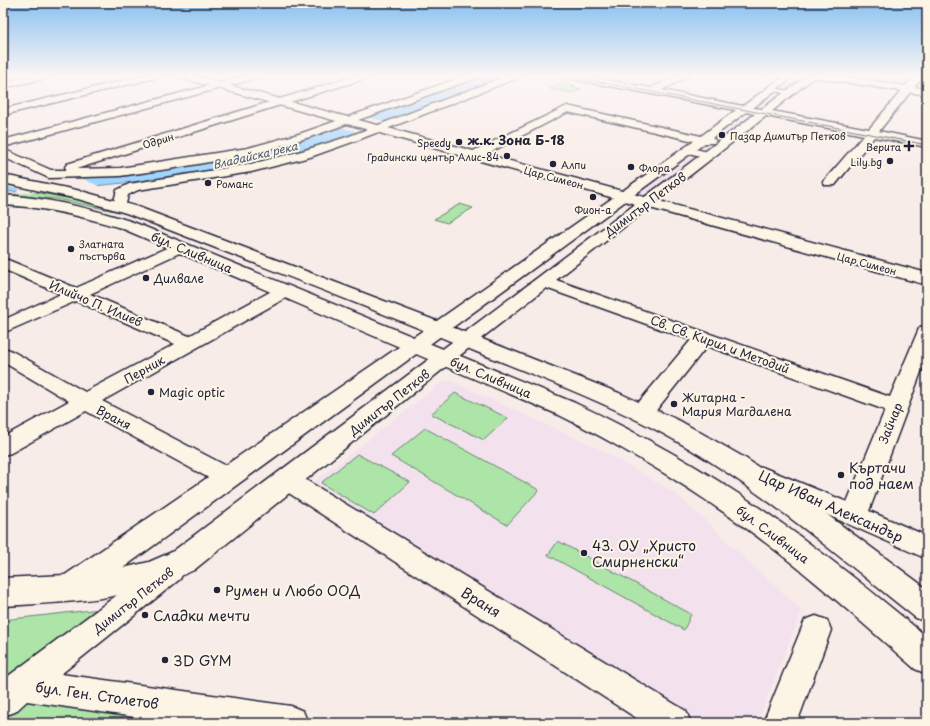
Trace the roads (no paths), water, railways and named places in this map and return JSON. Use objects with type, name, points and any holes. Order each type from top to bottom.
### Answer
[{"type":"main road","name":"Цар Симеон","points":[[306,109],[927,279]]},
{"type":"main road","name":"бул. Сливница","points":[[3,180],[65,191],[120,205],[565,379],[642,413],[691,438],[736,465],[819,524],[927,608]]},
{"type":"main road","name":"бул. Сливница","points":[[3,200],[34,202],[87,212],[127,225],[414,344],[599,424],[634,442],[728,500],[798,551],[927,658]]},
{"type":"main road","name":"Димитър Петков","points":[[72,588],[414,344],[438,329]]},
{"type":"main road","name":"Димитър Петков","points":[[183,561],[467,340]]},
{"type":"main road","points":[[3,592],[104,585],[132,580],[158,572],[183,561]]},
{"type":"street","points":[[3,112],[16,109]]},
{"type":"street","points":[[3,144],[132,109]]},
{"type":"street","name":"Одрин","points":[[22,183],[258,109]]},
{"type":"street","points":[[3,153],[45,175],[120,172],[209,158],[272,145],[351,121],[384,109]]},
{"type":"street","points":[[120,205],[122,193],[134,187],[225,172],[284,160],[337,144],[427,109]]},
{"type":"street","points":[[475,155],[567,109],[723,144]]},
{"type":"street","points":[[744,109],[927,144]]},
{"type":"street","name":"Димитър Петков","points":[[438,329],[744,109]]},
{"type":"street","name":"Димитър Петков","points":[[467,340],[769,109]]},
{"type":"street","points":[[830,182],[892,109]]},
{"type":"street","points":[[687,150],[709,155]]},
{"type":"street","points":[[3,327],[180,247]]},
{"type":"street","name":"Илийчо П. Илиев","points":[[3,263],[190,343]]},
{"type":"street","name":"Св. Св. Кирил и Методий","points":[[544,280],[897,407]]},
{"type":"street","name":"Перник","points":[[3,447],[285,291]]},
{"type":"street","name":"Зайчар","points":[[854,516],[927,330]]},
{"type":"street","points":[[642,413],[703,338]]},
{"type":"street","name":"Враня","points":[[3,354],[85,401],[227,477]]},
{"type":"street","name":"Цар Иван Александър","points":[[736,465],[927,548]]},
{"type":"street","name":"Враня","points":[[288,480],[674,723]]},
{"type":"street","name":"Димитър Петков","points":[[13,692],[183,561]]},
{"type":"street","points":[[780,723],[816,630]]},
{"type":"street","name":"бул. Ген. Столетов","points":[[13,692],[291,723]]},
{"type":"water","name":"Владайска река","points":[[393,109],[422,109],[333,140],[252,162],[223,168],[167,178],[81,187],[3,192],[3,179],[81,178],[112,175],[239,156],[284,145],[343,127]]},
{"type":"tram line","points":[[740,109],[927,145]]},
{"type":"place","name":"Пазар Димитър Петков","points":[[722,135]]},
{"type":"place","name":"Speedy","points":[[459,142]]},
{"type":"place","name":"Верита","points":[[909,146]]},
{"type":"place","name":"Градински център Алис-84","points":[[507,156]]},
{"type":"place","name":"Lily.bg","points":[[890,161]]},
{"type":"place","name":"Алпи","points":[[553,164]]},
{"type":"place","name":"Флора","points":[[631,167]]},
{"type":"place","name":"Романс","points":[[208,183]]},
{"type":"place","name":"Фион-а","points":[[593,197]]},
{"type":"place","name":"Златната пъстърва","points":[[71,249]]},
{"type":"place","name":"Дилвале","points":[[146,278]]},
{"type":"place","name":"Magic optic","points":[[151,392]]},
{"type":"place","name":"Житарна - Мария Магдалена","points":[[674,404]]},
{"type":"place","name":"Къртачи под наем","points":[[841,475]]},
{"type":"place","name":"43. ОУ „Христо Смирненски“","points":[[584,553]]},
{"type":"place","name":"Румен и Любо ООД","points":[[217,590]]},
{"type":"place","name":"Сладки мечти","points":[[145,615]]},
{"type":"place","name":"3D GYM","points":[[165,660]]},
{"type":"district","name":"ж.к. Зона Б-18","points":[[516,139]]}]
